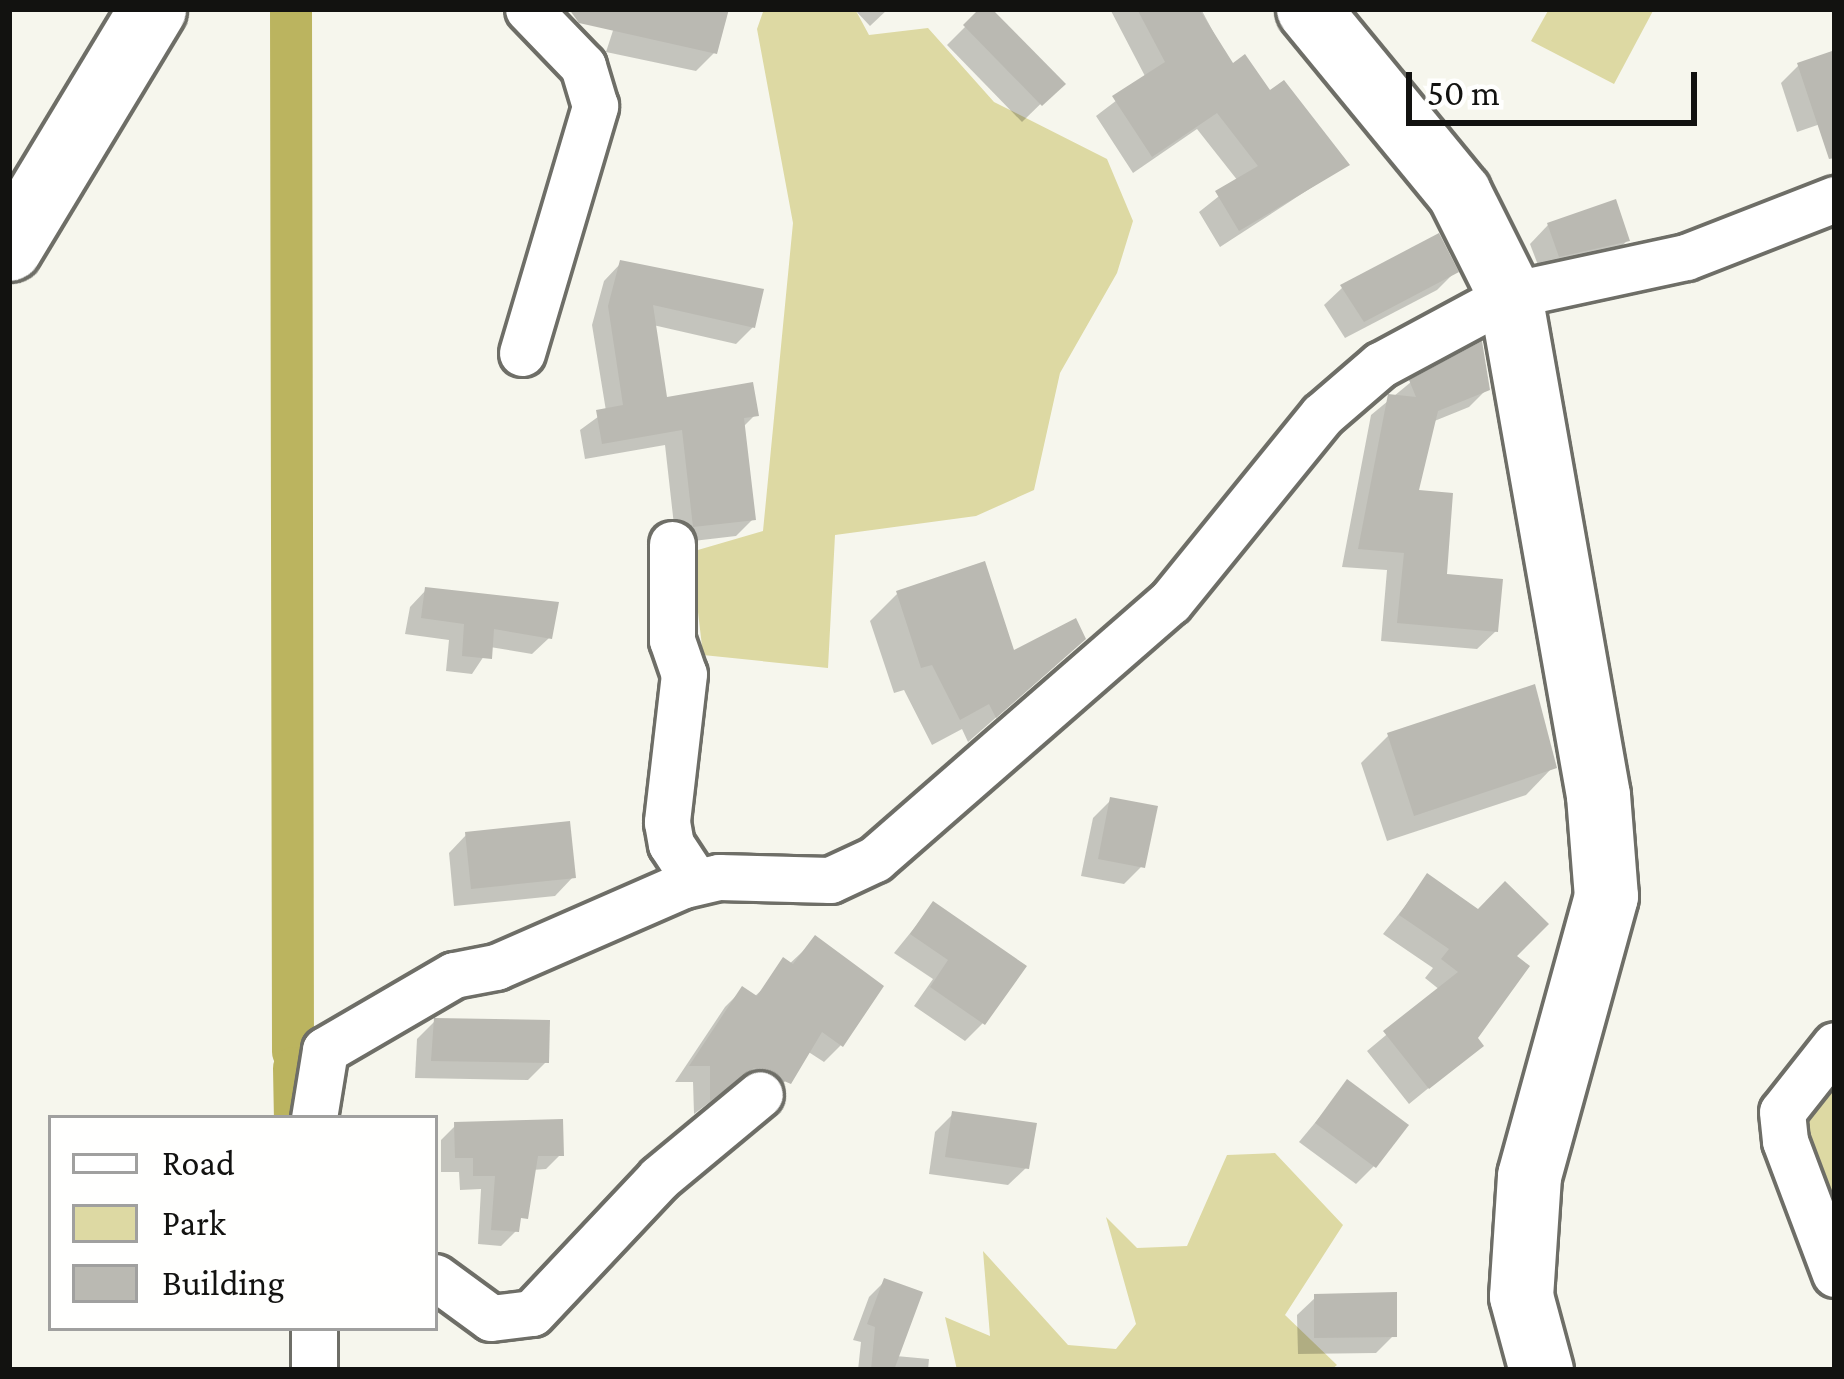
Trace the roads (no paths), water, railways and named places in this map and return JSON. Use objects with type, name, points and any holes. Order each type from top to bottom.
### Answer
[{"type":"main road","points":[[9,248],[153,9]]},
{"type":"street","points":[[522,353],[595,106],[583,66],[528,9]]},
{"type":"street","points":[[1308,9],[1459,193],[1510,295],[1598,795],[1606,896],[1529,1176],[1521,1296],[1541,1370]]},
{"type":"street","points":[[314,1115],[317,1069],[325,1049],[454,975],[496,967],[696,882],[830,880],[875,860],[1170,602],[1351,388],[1510,295],[1686,257],[1835,199]]},
{"type":"street","points":[[672,544],[672,640],[684,674],[668,822],[671,844],[696,882]]},
{"type":"street","points":[[1835,1045],[1782,1112],[1785,1141],[1835,1274]]},
{"type":"street","points":[[438,1279],[491,1318],[532,1313],[659,1178],[760,1094]]},
{"type":"street","points":[[314,1331],[314,1370]]},
{"type":"waterway","points":[[291,9],[293,1052]]},
{"type":"waterway","points":[[294,1068],[295,1115]]}]
